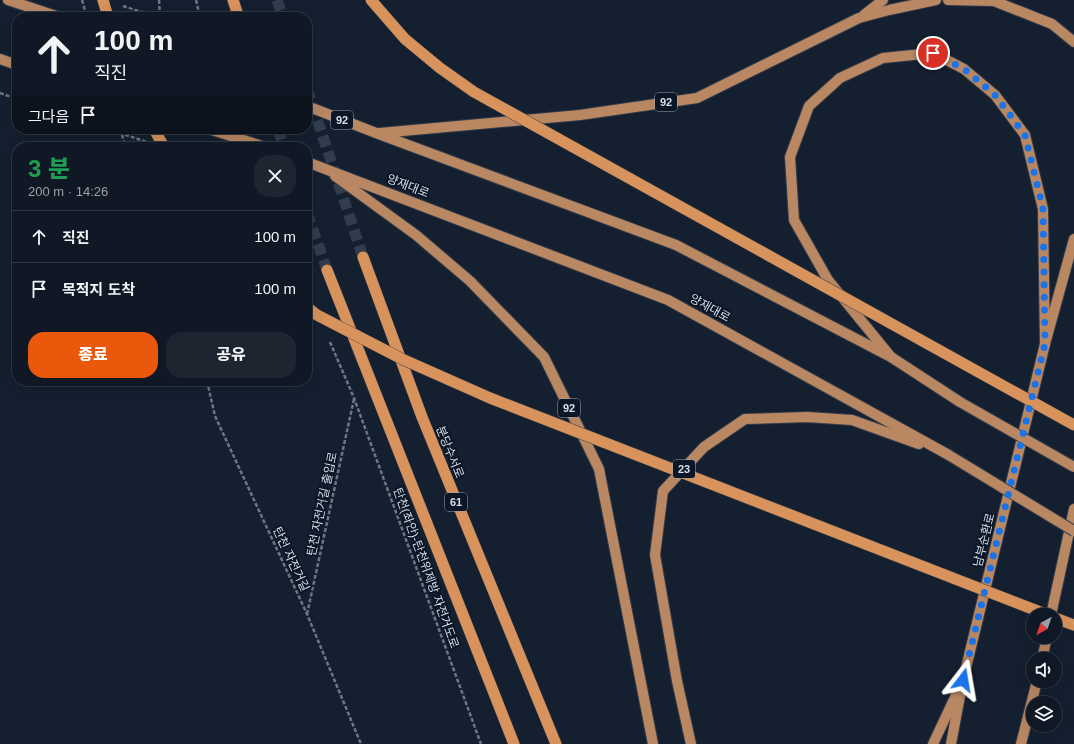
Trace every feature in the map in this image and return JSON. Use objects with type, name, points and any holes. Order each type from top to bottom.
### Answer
[{"type":"highway","points":[[103,0],[107,12]]},
{"type":"highway","points":[[233,0],[237,12]]},
{"type":"highway","points":[[371,0],[405,39],[440,68],[474,92],[1074,425]]},
{"type":"highway","name":"분당수서로","points":[[363,257],[422,417],[556,744]]},
{"type":"highway","points":[[327,270],[514,744]]},
{"type":"highway","points":[[312,311],[402,359],[490,398],[1032,608]]},
{"type":"highway","points":[[1062,621],[1074,625]]},
{"type":"main road","points":[[8,0],[44,12]]},
{"type":"main road","points":[[859,18],[883,0]]},
{"type":"main road","name":"92","points":[[312,108],[376,134],[580,115],[697,98],[859,18],[936,0]]},
{"type":"main road","points":[[948,0],[994,1],[1052,24],[1074,42]]},
{"type":"main road","points":[[891,358],[828,280],[794,220],[790,157],[809,106],[840,78],[882,58],[933,53],[964,69],[995,95],[1025,135],[1043,209],[1045,344]]},
{"type":"main road","points":[[0,59],[12,63]]},
{"type":"main road","points":[[223,134],[248,142]]},
{"type":"main road","points":[[376,134],[676,245],[891,358],[960,402],[1074,467]]},
{"type":"main road","name":"양재대로","points":[[312,163],[668,300],[947,454],[1074,531]]},
{"type":"main road","name":"92","points":[[324,167],[428,245],[470,281],[544,357],[599,469],[653,744]]},
{"type":"main road","points":[[1045,344],[1074,239]]},
{"type":"main road","name":"남부순환로","points":[[951,744],[963,680],[1045,344]]},
{"type":"main road","name":"23","points":[[691,744],[677,681],[655,555],[663,491],[704,447],[745,419],[807,417],[852,420],[947,454]]},
{"type":"main road","points":[[1052,608],[1074,509]]},
{"type":"main road","points":[[933,744],[963,680]]},
{"type":"main road","points":[[1021,744],[1035,688]]},
{"type":"path","points":[[82,0],[86,12]]},
{"type":"path","points":[[159,0],[160,12]]},
{"type":"path","points":[[196,0],[199,12]]},
{"type":"path","points":[[121,5],[142,12]]},
{"type":"path","points":[[0,93],[12,97]]},
{"type":"path","points":[[123,134],[148,142]]},
{"type":"path","name":"탄천 자전거길","points":[[208,386],[215,416],[307,614],[361,744]]},
{"type":"path","name":"탄천 자전거길 출입로","points":[[307,614],[354,398]]},
{"type":"path","name":"탄천(좌안)-탄천위제방 자전거도로","points":[[354,398],[481,744]]},
{"type":"tunnel","points":[[277,0],[281,12]]},
{"type":"tunnel","points":[[312,104],[363,257]]},
{"type":"tunnel","points":[[280,134],[282,142]]},
{"type":"tunnel","points":[[312,227],[327,270]]},
{"type":"route","points":[[933,53],[964,69],[995,95],[1025,135],[1043,209],[1045,344],[963,680]]}]
